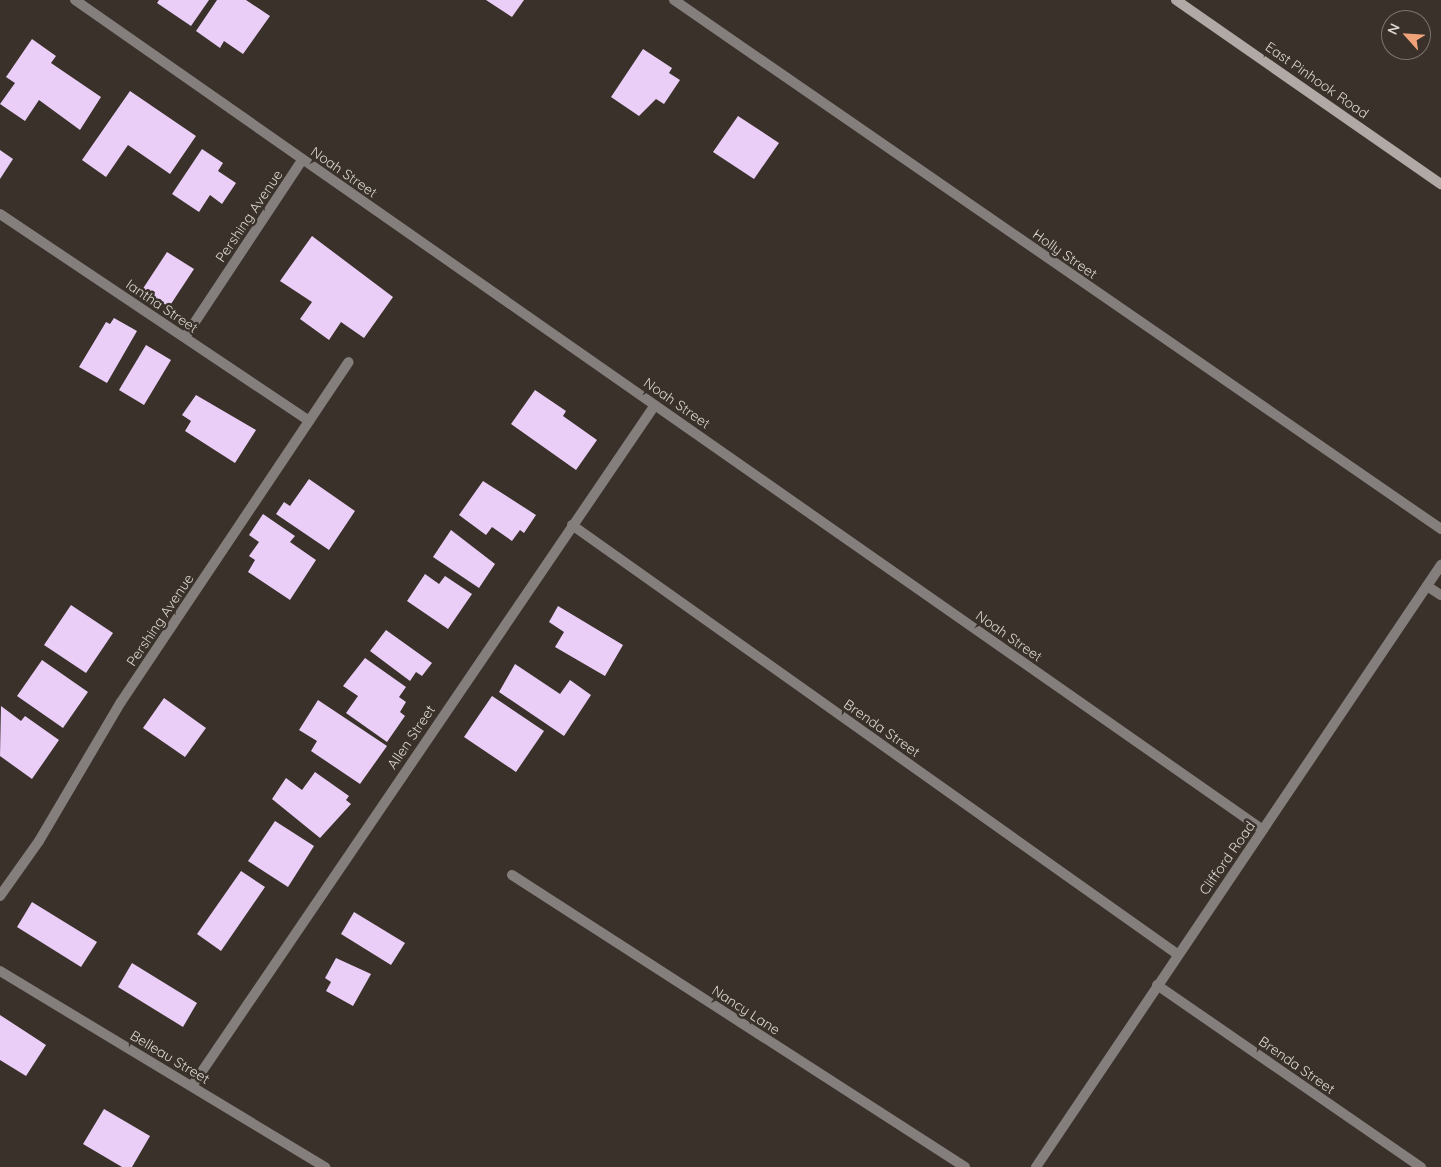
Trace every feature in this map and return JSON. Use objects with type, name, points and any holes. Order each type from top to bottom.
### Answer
[{"type":"main road","name":"East Pinhook Road","points":[[1176,0],[1441,184]]},
{"type":"street","name":"Noah Street","points":[[74,0],[1263,830]]},
{"type":"street","name":"Holly Street","points":[[674,0],[1441,529]]},
{"type":"street","name":"Pershing Avenue","points":[[184,338],[302,160]]},
{"type":"street","name":"Iantha Street","points":[[0,214],[309,421]]},
{"type":"street","name":"Pershing Avenue","points":[[0,896],[39,841],[121,702],[349,362]]},
{"type":"street","name":"Allen Street","points":[[192,1086],[655,405]]},
{"type":"street","name":"Brenda Street","points":[[572,525],[1177,954]]},
{"type":"street","name":"Clifford Road","points":[[1036,1167],[1177,954],[1263,830],[1441,565]]},
{"type":"street","points":[[1427,586],[1441,595]]},
{"type":"street","name":"Nancy Lane","points":[[512,876],[965,1167]]},
{"type":"street","name":"Belleau Street","points":[[0,971],[324,1167]]},
{"type":"street","name":"Brenda Street","points":[[1157,985],[1421,1167]]},
{"type":"building","points":[[159,0],[209,0],[191,26],[157,3]]},
{"type":"building","points":[[217,0],[246,0],[270,16],[243,54],[224,41],[220,48],[196,31]]},
{"type":"building","points":[[486,0],[524,0],[512,17]]},
{"type":"building","points":[[32,39],[56,56],[51,63],[101,97],[80,130],[39,100],[25,121],[0,104],[15,83],[6,77]]},
{"type":"building","points":[[643,49],[672,68],[669,73],[680,80],[664,104],[656,99],[639,116],[611,97]]},
{"type":"building","points":[[130,91],[196,136],[170,174],[128,145],[106,177],[82,160]]},
{"type":"building","points":[[738,116],[779,143],[754,179],[713,152]]},
{"type":"building","points":[[202,149],[223,163],[218,171],[236,183],[222,204],[210,195],[199,212],[172,194]]},
{"type":"building","points":[[0,150],[13,159],[0,179]]},
{"type":"building","points":[[312,236],[393,297],[364,338],[341,322],[329,340],[300,319],[312,302],[280,281]]},
{"type":"building","points":[[167,252],[194,269],[169,307],[142,290]]},
{"type":"building","points":[[114,318],[137,331],[107,383],[79,367],[106,322],[110,324]]},
{"type":"building","points":[[146,345],[171,360],[144,405],[119,390]]},
{"type":"building","points":[[535,390],[566,411],[563,416],[597,440],[576,470],[511,424]]},
{"type":"building","points":[[196,395],[256,430],[235,463],[185,431],[191,421],[182,415]]},
{"type":"building","points":[[309,479],[355,511],[329,550],[276,514],[284,502],[290,506]]},
{"type":"building","points":[[483,481],[536,515],[524,533],[520,530],[512,541],[492,527],[486,535],[459,515]]},
{"type":"building","points":[[263,514],[295,536],[290,542],[316,560],[290,600],[248,572],[255,560],[249,556],[259,542],[249,535]]},
{"type":"building","points":[[451,530],[495,564],[479,588],[433,557]]},
{"type":"building","points":[[425,574],[439,584],[445,576],[472,594],[448,629],[407,601]]},
{"type":"building","points":[[71,605],[113,633],[86,673],[44,645]]},
{"type":"building","points":[[558,606],[623,645],[605,676],[555,647],[564,632],[549,622]]},
{"type":"building","points":[[386,630],[432,663],[422,676],[416,672],[410,681],[370,651]]},
{"type":"building","points":[[365,658],[406,687],[399,697],[406,702],[400,712],[405,716],[387,742],[346,713],[358,696],[343,686]]},
{"type":"building","points":[[42,660],[88,692],[63,728],[17,696]]},
{"type":"building","points":[[515,664],[560,694],[570,680],[591,695],[564,736],[499,692]]},
{"type":"building","points":[[492,696],[544,731],[516,772],[464,737]]},
{"type":"building","points":[[164,698],[206,728],[185,757],[143,728]]},
{"type":"building","points":[[318,700],[387,746],[360,784],[311,751],[317,741],[299,730]]},
{"type":"building","points":[[1,706],[21,721],[25,716],[59,740],[32,779],[0,756]]},
{"type":"building","points":[[315,772],[349,796],[346,800],[351,804],[320,838],[272,799],[286,778],[302,790]]},
{"type":"building","points":[[275,821],[314,846],[288,887],[248,861]]},
{"type":"building","points":[[241,871],[265,887],[221,951],[197,934]]},
{"type":"building","points":[[32,902],[97,942],[81,967],[17,927]]},
{"type":"building","points":[[354,912],[405,943],[391,965],[341,934]]},
{"type":"building","points":[[336,958],[371,974],[353,1006],[326,991],[331,982],[325,978]]},
{"type":"building","points":[[132,963],[197,1003],[183,1027],[118,987]]},
{"type":"building","points":[[0,1015],[46,1045],[26,1076],[0,1060]]},
{"type":"building","points":[[104,1109],[150,1136],[132,1167],[122,1167],[83,1144]]}]
